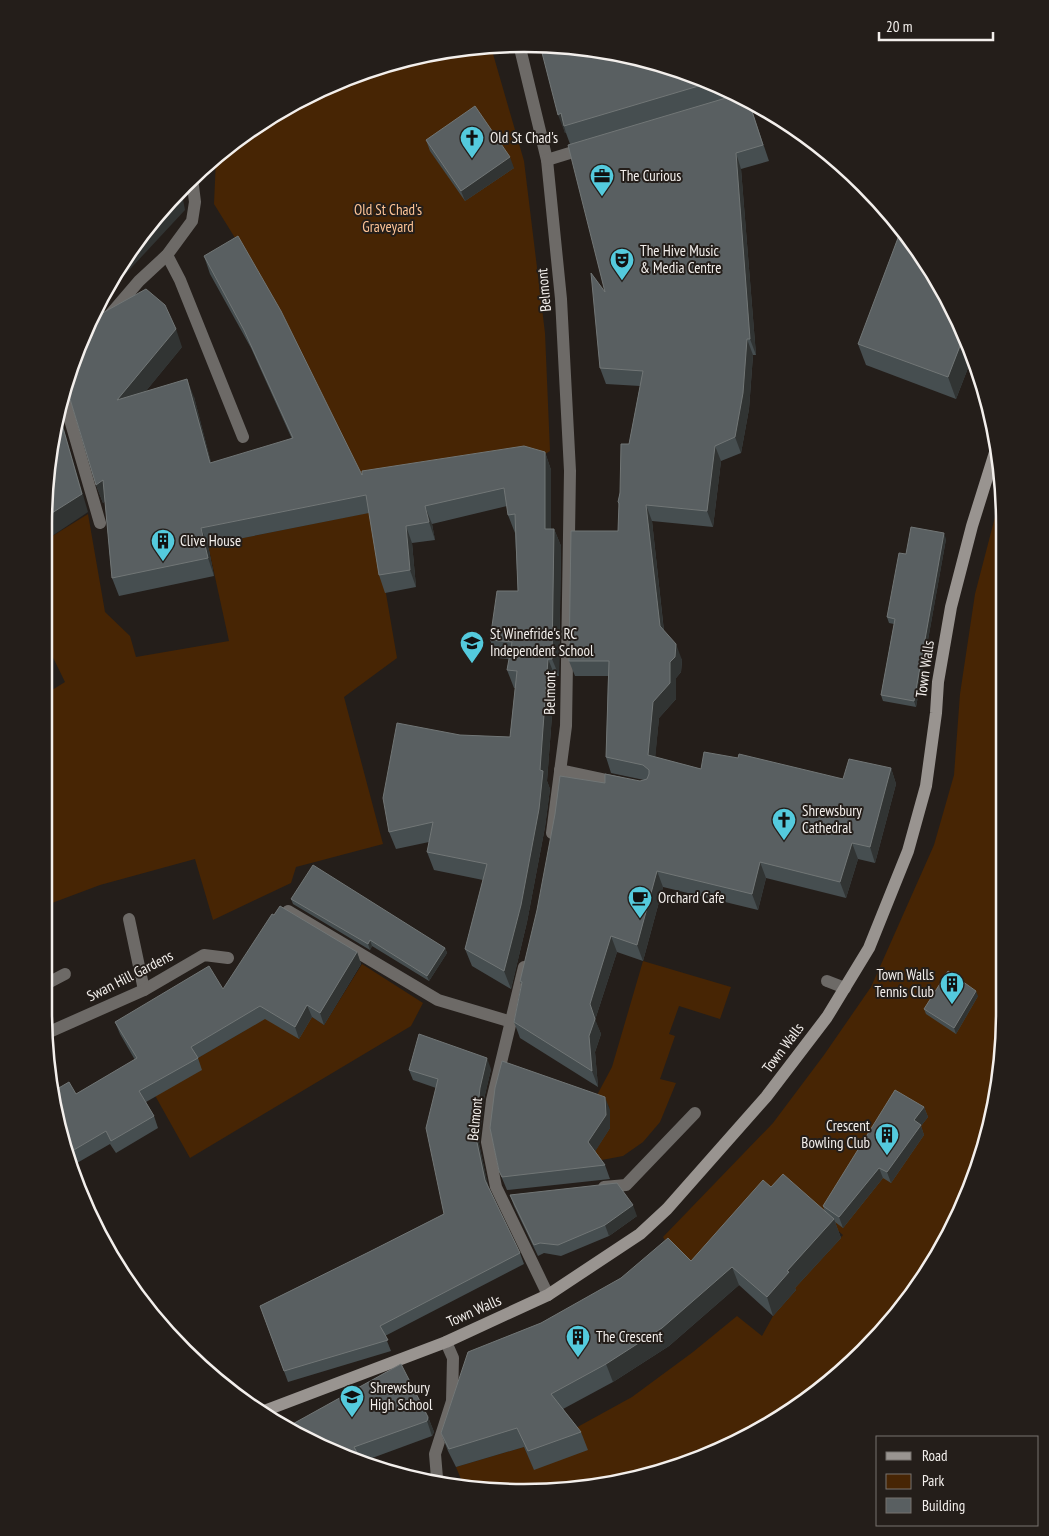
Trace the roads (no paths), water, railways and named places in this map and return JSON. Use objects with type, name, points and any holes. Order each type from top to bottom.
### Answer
[{"type":"street","name":"Belmont","points":[[521,52],[547,160],[561,299],[570,471],[566,726],[550,847]]},
{"type":"street","points":[[547,160],[595,146]]},
{"type":"street","points":[[100,326],[139,281],[167,255],[192,220],[195,202],[193,189]]},
{"type":"street","points":[[167,255],[180,280],[243,437]]},
{"type":"street","points":[[67,410],[100,522]]},
{"type":"street","name":"Town Walls","points":[[270,1409],[446,1342],[548,1296],[640,1234],[666,1209],[766,1097],[827,1017],[869,948],[908,851],[926,786],[936,713],[938,682],[951,607],[972,526],[992,464]]},
{"type":"street","points":[[560,770],[630,785]]},
{"type":"street","points":[[288,911],[438,1000],[512,1022]]},
{"type":"street","points":[[129,918],[144,990]]},
{"type":"street","name":"Belmont","points":[[528,950],[492,1100],[487,1142],[496,1187],[548,1296]]},
{"type":"street","name":"Swan Hill Gardens","points":[[54,1030],[144,990],[204,955],[228,958]]},
{"type":"street","points":[[53,980],[65,974]]},
{"type":"street","points":[[827,981],[845,988]]},
{"type":"street","points":[[589,1189],[626,1185],[694,1113]]},
{"type":"street","points":[[502,1199],[516,1197]]},
{"type":"street","points":[[436,1475],[435,1454],[452,1401],[453,1358],[446,1342]]},
{"type":"place","name":"Old St Chad's","points":[[472,159]]},
{"type":"place","name":"The Curious","points":[[602,197]]},
{"type":"place","name":"The Hive Music & Media Centre","points":[[622,281]]},
{"type":"place","name":"Clive House","points":[[163,562]]},
{"type":"place","name":"St Winefride's RC Independent School","points":[[472,664]]},
{"type":"place","name":"Shrewsbury Cathedral","points":[[784,841]]},
{"type":"place","name":"Orchard Cafe","points":[[640,919]]},
{"type":"place","name":"Town Walls Tennis Club","points":[[952,1005]]},
{"type":"place","name":"Crescent Bowling Club","points":[[887,1156]]},
{"type":"place","name":"The Crescent","points":[[578,1358]]},
{"type":"place","name":"Shrewsbury High School","points":[[352,1418]]},
{"type":"park label","name":"Old St Chad's Graveyard","points":[[388,218]]}]
